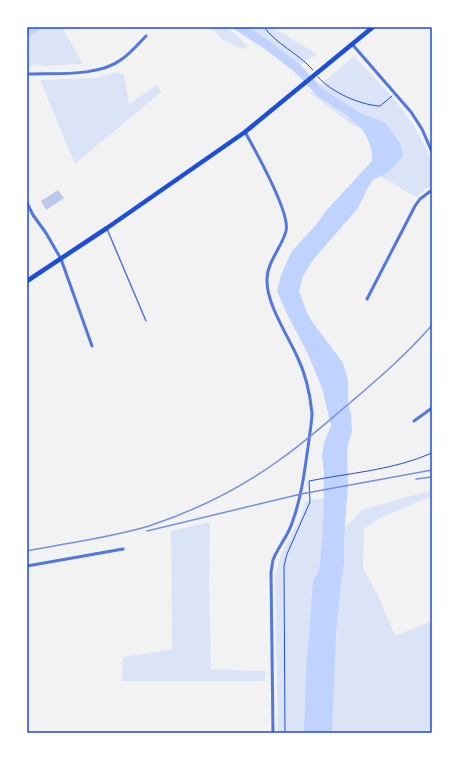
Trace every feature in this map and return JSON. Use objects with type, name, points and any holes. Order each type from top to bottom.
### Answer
[{"type":"main road","points":[[27,281],[107,228],[245,132],[373,27]]},
{"type":"street","points":[[27,74],[89,72],[107,68],[123,59],[146,36]]},
{"type":"street","points":[[352,44],[396,94],[418,123],[432,152]]},
{"type":"street","points":[[245,132],[268,174],[286,217],[286,230],[271,263],[267,278],[269,294],[302,368],[310,397],[312,414],[301,494],[292,524],[273,560],[271,572],[273,733]]},
{"type":"street","points":[[367,299],[415,206],[420,199],[432,190]]},
{"type":"street","points":[[27,203],[61,259],[92,346]]},
{"type":"street","points":[[414,421],[432,408]]},
{"type":"street","points":[[27,566],[123,549]]},
{"type":"lane","points":[[107,228],[146,321]]},
{"type":"path","points":[[264,27],[276,40],[304,60],[325,85],[333,91],[356,100],[380,106],[396,94]]},
{"type":"path","points":[[285,733],[284,566],[287,554],[310,502],[309,481],[409,462],[432,453]]},
{"type":"shaded area","points":[[27,27],[62,27],[83,64],[45,66],[31,64],[32,67],[27,67]]},
{"type":"shaded area","points":[[210,27],[227,27],[248,46],[243,49],[223,40]]},
{"type":"shaded area","points":[[244,27],[272,27],[317,54],[292,71]]},
{"type":"shaded area","points":[[354,56],[398,105],[417,131],[425,146],[432,164],[432,186],[425,189],[416,197],[377,174],[379,132],[355,127],[310,93]]},
{"type":"shaded area","points":[[117,72],[124,75],[129,104],[157,85],[161,92],[75,164],[40,80],[96,78]]},
{"type":"shaded area","points":[[432,483],[432,496],[382,517],[364,529],[363,568],[378,595],[395,636],[432,621],[432,733],[278,733],[275,576],[281,555],[302,514],[305,501],[341,496],[336,640],[342,531],[363,509],[429,491]]},
{"type":"shaded area","points":[[210,522],[209,582],[211,669],[265,671],[265,681],[122,681],[123,657],[172,649],[171,531]]},
{"type":"water","points":[[351,113],[372,117],[385,123],[400,143],[403,154],[397,164],[387,173],[373,180],[358,208],[312,261],[303,276],[299,291],[307,313],[313,323],[343,363],[348,380],[348,402],[352,431],[347,449],[348,486],[344,540],[344,564],[336,634],[332,733],[304,733],[306,675],[313,580],[319,571],[323,531],[324,473],[322,456],[324,443],[331,426],[322,388],[307,352],[277,291],[281,275],[292,251],[316,225],[325,212],[372,161],[372,151],[367,137],[349,116]]},
{"type":"building","points":[[58,190],[64,198],[46,210],[41,201]]},
{"type":"waterway","points":[[27,33],[35,27]]},
{"type":"waterway","points":[[239,27],[267,45],[296,67],[321,93],[361,119]]},
{"type":"railway","points":[[27,551],[103,537],[149,526],[183,513],[232,490],[248,481],[297,447],[393,365],[432,325]]},
{"type":"railway","points":[[147,531],[301,494],[432,470]]},
{"type":"railway","points":[[416,479],[432,477]]}]
